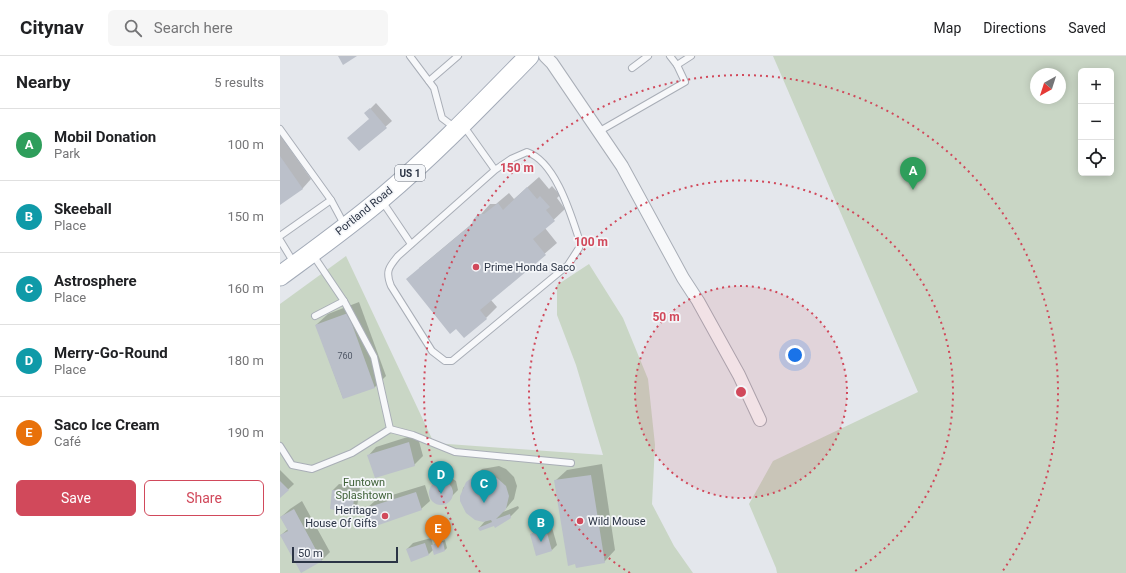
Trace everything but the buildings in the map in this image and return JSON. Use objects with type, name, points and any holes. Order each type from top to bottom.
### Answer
[{"type":"main road","name":"Portland Road","points":[[280,276],[381,199],[459,126],[529,56]]},
{"type":"street","points":[[544,56],[552,63],[598,133],[622,166],[683,278],[698,301],[739,375],[760,420]]},
{"type":"lane","points":[[410,56],[434,88],[442,118],[459,126],[495,170]]},
{"type":"lane","points":[[429,81],[458,56]]},
{"type":"lane","points":[[632,68],[648,56]]},
{"type":"lane","points":[[598,133],[685,82],[670,56]]},
{"type":"lane","points":[[677,66],[691,56]]},
{"type":"lane","points":[[280,129],[331,200],[346,227]]},
{"type":"lane","points":[[527,152],[534,155],[544,163],[566,202],[580,242],[574,258],[568,265],[452,361],[445,361],[432,351],[391,286],[387,276],[389,267],[411,244],[495,170],[511,159],[527,152]]},
{"type":"lane","points":[[381,199],[411,244]]},
{"type":"lane","points":[[280,236],[331,200]]},
{"type":"lane","points":[[280,240],[295,265]]},
{"type":"lane","points":[[312,253],[344,301],[374,357],[390,429]]},
{"type":"lane","points":[[315,316],[344,301]]},
{"type":"lane","points":[[280,446],[292,465],[312,469],[352,453],[390,429],[413,435],[455,452],[571,463]]},
{"type":"green space","points":[[773,56],[1126,56],[1126,573],[777,573],[749,504],[773,461],[918,392]]},
{"type":"green space","name":"Funtown Splashtown","points":[[346,256],[434,443],[603,455],[576,365],[557,315],[557,285],[589,264],[623,318],[648,379],[655,445],[652,504],[674,546],[693,573],[280,573],[280,304]]},
{"type":"place","name":"Mobil Donation","points":[[913,190]]},
{"type":"place","name":"Prime Honda Saco","points":[[476,267]]},
{"type":"place","name":"Merry-Go-Round","points":[[441,494]]},
{"type":"place","name":"Astrosphere","points":[[484,503]]},
{"type":"place","name":"Heritage House Of Gifts","points":[[385,516]]},
{"type":"place","name":"Wild Mouse","points":[[580,521]]},
{"type":"place","name":"Skeeball","points":[[541,542]]},
{"type":"place","name":"Saco Ice Cream","points":[[438,548]]}]
